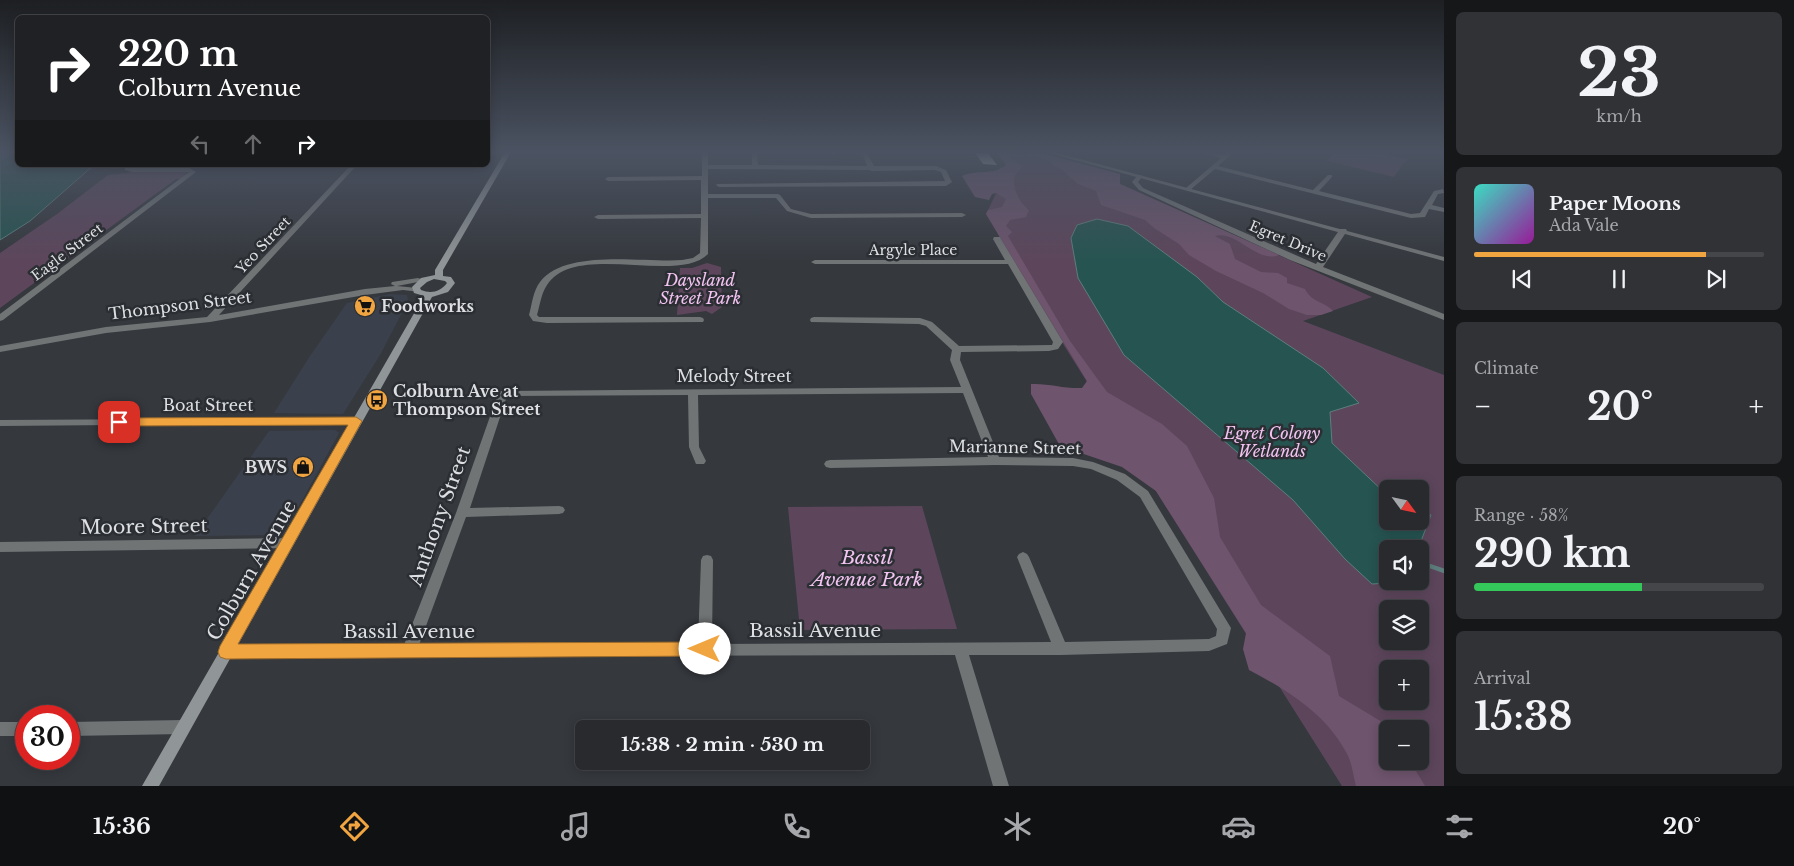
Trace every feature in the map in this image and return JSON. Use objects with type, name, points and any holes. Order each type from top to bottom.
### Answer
[{"type":"main road","points":[[439,277],[439,270],[487,189]]},
{"type":"main road","points":[[439,277],[448,279],[451,286],[440,293],[422,294],[417,290],[418,285],[422,281],[439,277]]},
{"type":"main road","name":"Colburn Avenue","points":[[150,786],[429,295]]},
{"type":"street","name":"Eagle Street","points":[[0,318],[171,189]]},
{"type":"street","name":"Yeo Street","points":[[210,320],[332,189]]},
{"type":"street","points":[[700,320],[536,320],[533,315],[544,283],[555,273],[566,268],[589,263],[683,263],[699,259],[704,254],[704,189]]},
{"type":"street","name":"Egret Drive","points":[[1143,189],[1318,268],[1444,317]]},
{"type":"street","points":[[1188,189],[1444,259]]},
{"type":"street","points":[[1301,189],[1418,216],[1422,215],[1436,192],[1443,191]]},
{"type":"street","points":[[1314,192],[1317,189]]},
{"type":"street","points":[[704,196],[778,196],[789,210],[811,216],[962,215]]},
{"type":"street","points":[[1427,206],[1444,210]]},
{"type":"street","points":[[598,217],[704,216]]},
{"type":"street","points":[[1318,268],[1343,231]]},
{"type":"street","points":[[814,320],[920,321],[929,324],[958,349],[1055,347],[1058,342],[997,239]]},
{"type":"street","name":"Argyle Place","points":[[815,262],[1010,262]]},
{"type":"street","name":"Thompson Street","points":[[365,292],[388,285],[422,281]]},
{"type":"street","name":"Thompson Street","points":[[0,349],[106,330],[210,320],[365,292],[403,288],[417,290]]},
{"type":"street","points":[[958,349],[955,360],[965,390],[995,461]]},
{"type":"street","name":"Melody Street","points":[[503,393],[965,390]]},
{"type":"street","points":[[693,392],[694,447],[700,462]]},
{"type":"street","name":"Anthony Street","points":[[409,651],[462,513],[503,393]]},
{"type":"street","name":"Boat Street","points":[[0,422],[356,421]]},
{"type":"street","name":"Marianne Street","points":[[830,464],[995,461],[1073,462],[1093,466],[1121,477],[1144,494],[1224,628],[1222,640]]},
{"type":"street","points":[[462,513],[559,510]]},
{"type":"street","name":"Moore Street","points":[[0,547],[288,543]]},
{"type":"street","points":[[1023,557],[1061,648]]},
{"type":"street","points":[[705,649],[707,560]]},
{"type":"street","name":"Bassil Avenue","points":[[226,652],[705,649],[961,651],[1209,645],[1222,640]]},
{"type":"street","points":[[961,651],[1001,786]]},
{"type":"street","points":[[80,728],[183,728]]},
{"type":"street","points":[[0,729],[15,729]]},
{"type":"shaded area","points":[[0,189],[67,189],[30,221],[0,240]]},
{"type":"shaded area","points":[[970,189],[1015,189],[1018,197],[1029,210],[1026,217],[1010,220],[1006,226],[1012,232],[1008,236],[1070,341],[1107,392],[1162,424],[1187,446],[1214,498],[1220,537],[1261,605],[1330,656],[1339,696],[1379,720],[1379,770],[1415,770],[1425,786],[1356,786],[1348,756],[1337,738],[1316,714],[1291,694],[1249,670],[1243,649],[1246,633],[1156,491],[1122,467],[1060,446],[1031,394],[1031,384],[1082,388],[1087,381],[986,214],[988,210],[1002,207],[1006,199],[996,193],[992,194],[989,200],[975,197]]},
{"type":"shaded area","points":[[1090,189],[1130,189],[1279,255],[1271,257],[1263,255],[1231,238],[1223,235],[1215,236],[1230,244],[1235,259],[1261,272],[1278,273],[1287,278],[1287,283],[1305,289],[1311,297],[1333,311],[1321,315],[1307,315],[1289,309],[1263,293],[1216,271],[1189,255],[1179,244],[1145,220],[1101,205],[1096,191]]},
{"type":"shaded area","points":[[1097,219],[1128,226],[1197,277],[1223,302],[1323,368],[1359,403],[1330,412],[1332,443],[1379,487],[1379,530],[1425,530],[1421,540],[1379,540],[1379,584],[1372,584],[1345,559],[1293,500],[1124,355],[1078,278],[1071,238],[1077,225]]},
{"type":"shaded area","points":[[390,294],[407,295],[408,301],[380,355],[343,414],[274,413],[310,356],[347,303]]},
{"type":"shaded area","points":[[335,430],[339,433],[283,535],[195,536],[269,431]]},
{"type":"green space","points":[[90,189],[163,189],[0,308],[0,253]]},
{"type":"green space","name":"Egret Colony Wetlands","points":[[998,189],[1130,189],[1372,297],[1303,321],[1444,375],[1444,786],[1342,786],[1065,347],[986,214]]},
{"type":"green space","name":"Daysland Street Park","points":[[707,263],[721,267],[722,307],[712,314],[706,311],[677,315],[680,268],[692,268]]},
{"type":"green space","name":"Bassil Avenue Park","points":[[922,506],[957,629],[800,630],[788,507]]},
{"type":"waterway","points":[[1429,566],[1444,571]]},
{"type":"place","name":"Foodworks","points":[[365,306]]},
{"type":"place","name":"Colburn Ave at Thompson Street","points":[[377,400]]},
{"type":"place","name":"BWS","points":[[303,467]]},
{"type":"route","points":[[119,422],[356,421],[226,652],[705,649]]}]
